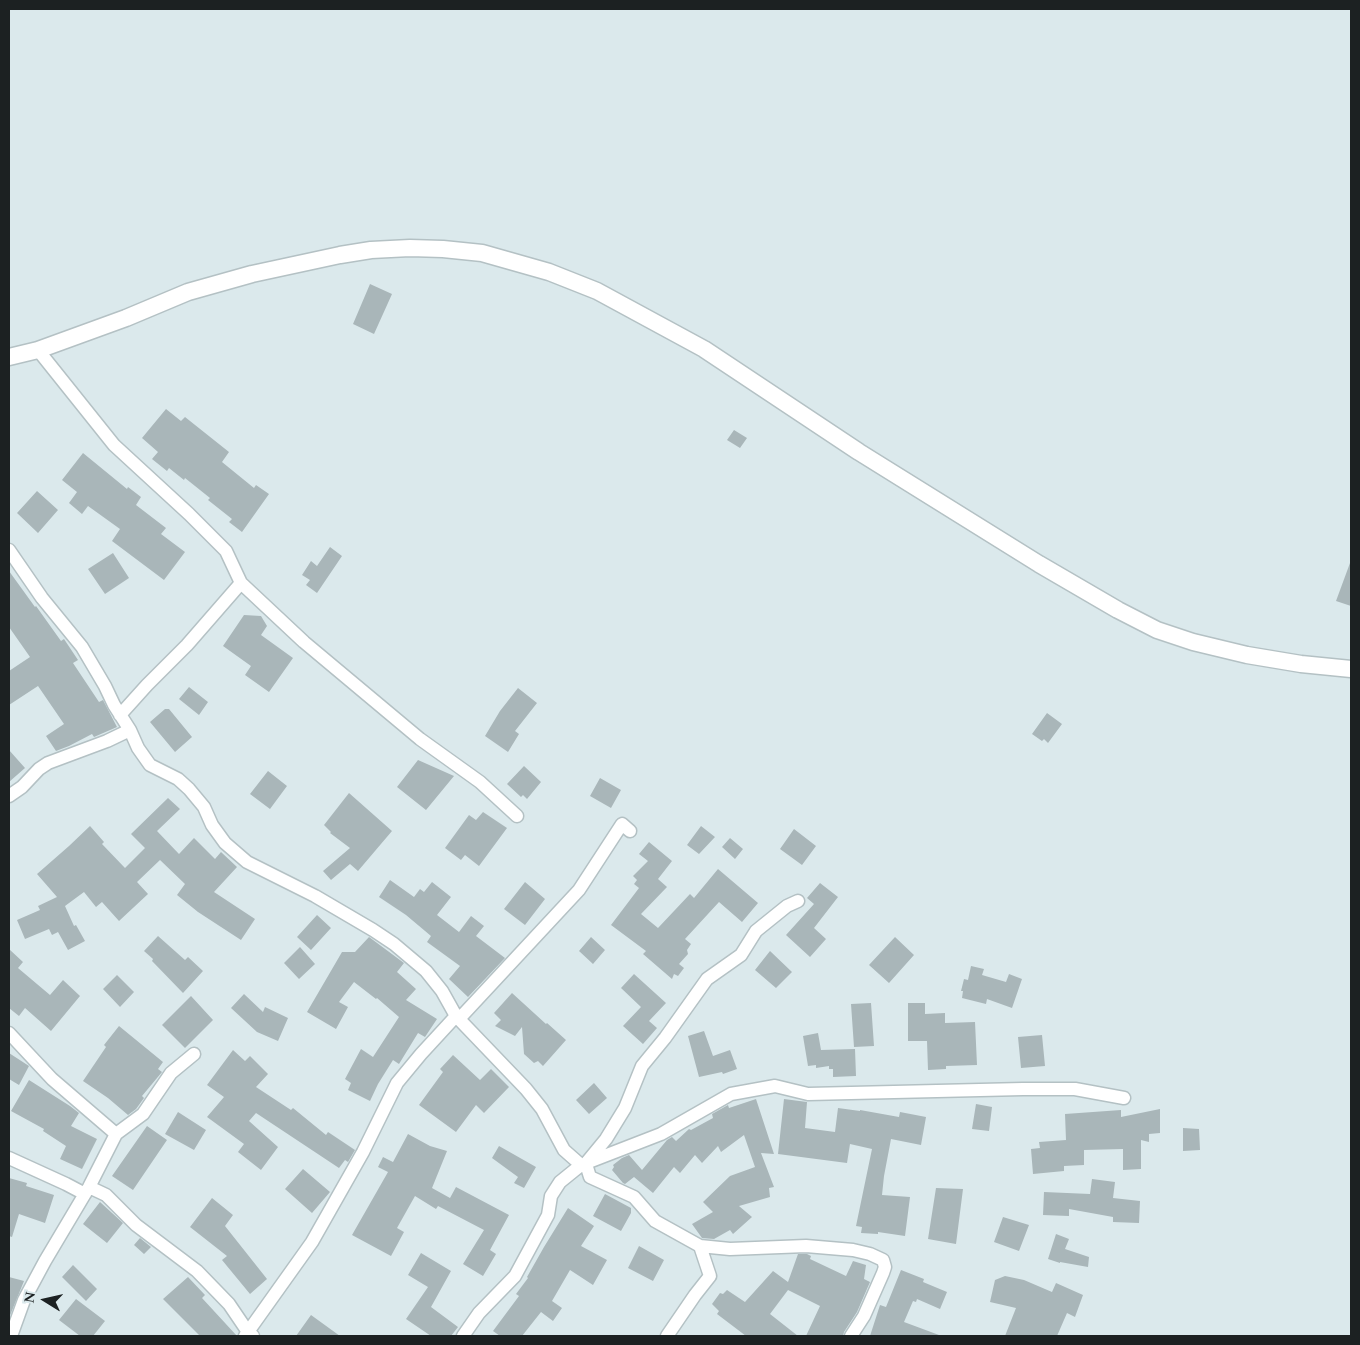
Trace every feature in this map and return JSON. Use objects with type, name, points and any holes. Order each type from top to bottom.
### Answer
[{"type":"street","points":[[9,357],[38,350],[126,318],[188,292],[252,274],[340,254],[371,250],[443,249],[482,253],[549,272],[597,291],[696,345],[859,452],[1039,564],[1118,610],[1157,630],[1193,642],[1247,654],[1301,664],[1351,669]]},
{"type":"street","points":[[38,350],[114,445],[189,514],[226,552],[241,583],[304,642],[420,739],[480,782],[517,816]]},
{"type":"street","points":[[9,550],[42,598],[82,647],[130,730],[138,748],[150,765],[178,779],[204,807],[212,825],[225,843],[247,862],[346,913],[394,944],[426,971],[442,991],[458,1017],[526,1089],[542,1109],[564,1150],[583,1164],[590,1178],[634,1197],[655,1221],[700,1246],[730,1249],[806,1246],[853,1250],[870,1254],[883,1260],[885,1267],[883,1273],[864,1316],[851,1336]]},
{"type":"street","points":[[120,715],[146,685],[187,645],[241,583]]},
{"type":"street","points":[[9,796],[22,787],[39,769],[48,763],[107,741],[130,730]]},
{"type":"street","points":[[9,1158],[66,1184],[106,1195],[143,1231],[197,1271],[229,1304],[249,1335],[312,1242],[359,1160],[397,1083],[421,1054],[579,890],[622,824],[630,831]]},
{"type":"street","points":[[463,1336],[479,1313],[515,1276],[548,1215],[551,1196],[554,1190],[560,1182],[583,1164],[606,1139],[625,1108],[642,1066],[665,1038],[707,979],[741,955],[756,931],[787,906],[798,901]]},
{"type":"street","points":[[9,1033],[52,1079],[116,1134]]},
{"type":"street","points":[[10,1336],[24,1300],[44,1261],[87,1191],[116,1134],[143,1114],[171,1073],[194,1054]]},
{"type":"street","points":[[583,1164],[661,1134],[731,1094],[776,1086],[808,1094],[1075,1089],[1124,1098]]},
{"type":"street","points":[[667,1336],[694,1295],[710,1276],[700,1246]]},
{"type":"building","points":[[370,284],[392,294],[374,334],[353,324]]},
{"type":"building","points":[[166,409],[181,421],[185,417],[229,452],[222,462],[254,488],[256,485],[269,494],[242,532],[229,522],[232,519],[208,500],[210,498],[185,478],[184,480],[169,468],[167,471],[152,459],[158,452],[142,438]]},
{"type":"building","points":[[734,430],[747,438],[740,448],[727,440]]},
{"type":"building","points":[[83,453],[127,489],[128,487],[141,497],[136,505],[166,528],[161,534],[185,552],[164,580],[112,541],[120,529],[88,506],[82,514],[69,503],[77,492],[62,480]]},
{"type":"building","points":[[37,491],[58,510],[38,533],[17,513]]},
{"type":"building","points":[[330,547],[342,556],[317,593],[306,585],[310,580],[302,575],[311,561],[317,566]]},
{"type":"building","points":[[113,553],[129,578],[105,594],[88,569]]},
{"type":"building","points":[[1351,564],[1351,606],[1336,601]]},
{"type":"building","points":[[9,571],[61,641],[64,639],[78,660],[73,663],[99,702],[103,700],[117,727],[94,737],[92,734],[56,751],[46,736],[64,724],[38,686],[9,705],[9,671],[30,657],[9,627]]},
{"type":"building","points":[[244,615],[261,616],[267,626],[261,635],[293,658],[269,692],[245,675],[251,666],[223,646]]},
{"type":"building","points":[[189,687],[208,702],[199,715],[179,699]]},
{"type":"building","points":[[518,688],[537,703],[515,731],[519,734],[508,752],[485,736],[500,711]]},
{"type":"building","points":[[165,709],[169,709],[192,737],[175,752],[150,722]]},
{"type":"building","points":[[1047,713],[1062,724],[1048,743],[1044,739],[1042,741],[1032,734]]},
{"type":"building","points":[[9,750],[25,768],[9,782]]},
{"type":"building","points":[[418,760],[454,776],[426,810],[397,787]]},
{"type":"building","points":[[524,766],[541,782],[527,799],[523,795],[521,797],[507,784]]},
{"type":"building","points":[[268,771],[287,786],[270,809],[250,794]]},
{"type":"building","points":[[600,778],[621,790],[611,808],[590,796]]},
{"type":"building","points":[[349,793],[392,831],[358,871],[350,864],[331,880],[323,871],[350,848],[330,833],[324,825]]},
{"type":"building","points":[[168,798],[180,809],[157,831],[179,854],[194,838],[215,859],[221,852],[237,867],[214,892],[255,919],[241,940],[198,912],[177,895],[185,884],[160,860],[137,882],[148,894],[119,921],[102,902],[96,907],[84,892],[65,906],[74,926],[76,925],[85,941],[68,950],[58,932],[52,935],[49,929],[25,939],[17,920],[40,910],[38,906],[57,897],[37,874],[90,826],[104,842],[102,844],[125,868],[145,848],[131,834]]},
{"type":"building","points":[[483,812],[507,828],[479,866],[465,855],[461,860],[445,848],[469,815],[476,820]]},
{"type":"building","points":[[701,826],[715,837],[699,854],[687,845]]},
{"type":"building","points":[[794,829],[816,846],[802,865],[780,849]]},
{"type":"building","points":[[730,838],[743,849],[735,859],[722,847]]},
{"type":"building","points":[[649,842],[672,861],[658,879],[667,887],[641,914],[658,928],[690,894],[694,898],[718,869],[758,903],[742,922],[719,902],[685,939],[691,944],[687,950],[688,954],[679,964],[684,968],[678,976],[674,974],[672,979],[643,954],[646,951],[611,925],[639,888],[634,884],[637,880],[633,876],[648,861],[639,854]]},
{"type":"building","points":[[390,880],[414,897],[420,889],[424,892],[432,882],[451,897],[437,915],[459,932],[471,916],[484,926],[476,936],[505,958],[468,997],[449,979],[460,966],[427,942],[431,936],[406,915],[379,897]]},
{"type":"building","points":[[525,882],[545,899],[525,925],[504,909]]},
{"type":"building","points":[[820,883],[838,897],[814,928],[826,939],[810,957],[786,935],[814,904],[807,898]]},
{"type":"building","points":[[317,915],[331,928],[311,950],[297,937]]},
{"type":"building","points":[[158,936],[185,960],[188,957],[203,971],[183,993],[144,951]]},
{"type":"building","points":[[369,937],[404,963],[397,972],[416,989],[406,1000],[437,1019],[425,1037],[418,1033],[399,1064],[393,1060],[370,1101],[348,1090],[351,1083],[345,1079],[361,1049],[373,1057],[399,1017],[354,982],[339,1002],[348,1007],[336,1029],[307,1012],[342,952],[355,952]]},
{"type":"building","points":[[591,937],[605,950],[593,964],[579,951]]},
{"type":"building","points":[[895,937],[914,955],[889,983],[869,965]]},
{"type":"building","points":[[300,947],[315,964],[299,979],[284,963]]},
{"type":"building","points":[[9,949],[23,962],[18,968],[50,995],[63,980],[80,996],[51,1031],[25,1008],[19,1016],[9,1008]]},
{"type":"building","points":[[770,951],[792,972],[776,988],[755,970]]},
{"type":"building","points":[[971,966],[984,969],[982,975],[1006,982],[1009,974],[1022,979],[1012,1008],[987,999],[986,1004],[962,998],[963,991],[961,991],[964,979],[968,980]]},
{"type":"building","points":[[634,974],[666,1003],[649,1021],[657,1028],[643,1044],[623,1026],[641,1007],[621,988]]},
{"type":"building","points":[[117,975],[134,992],[120,1007],[103,989]]},
{"type":"building","points":[[512,993],[566,1040],[543,1066],[538,1061],[534,1063],[524,1054],[522,1027],[515,1036],[495,1026],[501,1020],[494,1013]]},
{"type":"building","points":[[244,994],[263,1012],[265,1007],[288,1018],[278,1041],[257,1032],[231,1008]]},
{"type":"building","points":[[191,996],[213,1020],[185,1048],[162,1025]]},
{"type":"building","points":[[871,1003],[874,1046],[854,1047],[851,1004]]},
{"type":"building","points":[[908,1003],[925,1003],[925,1014],[945,1013],[945,1023],[975,1022],[977,1065],[946,1066],[946,1069],[928,1070],[927,1041],[908,1041]]},
{"type":"building","points":[[119,1026],[163,1062],[158,1069],[162,1072],[142,1096],[144,1098],[136,1109],[128,1115],[108,1098],[83,1081],[106,1047],[104,1045]]},
{"type":"building","points":[[704,1031],[713,1056],[730,1050],[737,1069],[723,1074],[722,1072],[699,1077],[688,1036]]},
{"type":"building","points":[[818,1033],[821,1050],[855,1049],[856,1076],[833,1077],[833,1069],[829,1069],[829,1066],[816,1068],[816,1065],[808,1066],[803,1036]]},
{"type":"building","points":[[1042,1035],[1045,1066],[1021,1068],[1018,1037]]},
{"type":"building","points":[[233,1050],[245,1061],[250,1056],[268,1074],[256,1087],[291,1110],[293,1108],[326,1135],[328,1132],[355,1150],[348,1162],[345,1160],[339,1168],[256,1113],[249,1121],[278,1147],[261,1170],[238,1152],[244,1144],[207,1117],[224,1097],[207,1085]]},
{"type":"building","points":[[9,1053],[29,1066],[19,1085],[9,1079]]},
{"type":"building","points":[[453,1055],[480,1080],[491,1069],[509,1087],[484,1113],[476,1105],[456,1132],[419,1105],[443,1072],[440,1069]]},
{"type":"building","points":[[29,1080],[79,1113],[71,1126],[97,1139],[82,1169],[60,1159],[66,1146],[43,1131],[44,1129],[11,1111]]},
{"type":"building","points":[[594,1083],[607,1098],[589,1114],[576,1100]]},
{"type":"building","points":[[756,1099],[774,1154],[761,1153],[774,1187],[769,1188],[770,1197],[739,1206],[752,1217],[733,1234],[730,1230],[714,1239],[702,1238],[692,1224],[713,1212],[703,1202],[730,1176],[755,1167],[744,1135],[721,1152],[718,1146],[702,1163],[695,1155],[680,1173],[674,1167],[653,1193],[634,1177],[625,1184],[623,1183],[612,1170],[613,1165],[629,1155],[642,1170],[667,1140],[672,1137],[676,1141],[689,1129],[691,1130],[713,1118],[712,1114],[728,1105],[729,1108]]},
{"type":"building","points":[[784,1099],[807,1102],[805,1128],[835,1132],[838,1108],[899,1117],[900,1112],[926,1117],[921,1145],[891,1139],[884,1176],[882,1195],[910,1197],[905,1236],[878,1232],[878,1234],[861,1233],[862,1227],[856,1226],[872,1149],[850,1144],[847,1163],[778,1154]]},
{"type":"building","points":[[976,1104],[992,1107],[989,1131],[972,1129]]},
{"type":"building","points":[[1160,1109],[1160,1133],[1149,1134],[1149,1142],[1141,1140],[1141,1169],[1123,1170],[1123,1149],[1084,1150],[1084,1165],[1064,1166],[1064,1171],[1033,1174],[1031,1149],[1040,1148],[1039,1142],[1066,1140],[1065,1114],[1121,1110],[1121,1117]]},
{"type":"building","points":[[178,1112],[206,1130],[194,1150],[165,1134]]},
{"type":"building","points":[[147,1126],[167,1140],[133,1190],[112,1176]]},
{"type":"building","points":[[1183,1128],[1199,1129],[1200,1150],[1183,1151]]},
{"type":"building","points":[[408,1134],[430,1146],[447,1151],[432,1188],[450,1198],[456,1187],[509,1215],[490,1250],[496,1254],[483,1276],[463,1264],[484,1230],[438,1206],[436,1209],[415,1196],[397,1228],[404,1232],[391,1256],[352,1235],[388,1172],[378,1167],[383,1157],[393,1162]]},
{"type":"building","points":[[499,1146],[536,1167],[524,1188],[514,1183],[518,1177],[492,1158]]},
{"type":"building","points":[[303,1169],[330,1192],[312,1213],[285,1189]]},
{"type":"building","points":[[9,1178],[27,1183],[26,1186],[54,1195],[45,1223],[19,1214],[12,1237],[9,1236]]},
{"type":"building","points":[[1092,1179],[1115,1182],[1113,1198],[1140,1201],[1139,1223],[1113,1222],[1113,1217],[1069,1209],[1069,1216],[1043,1215],[1044,1192],[1090,1194]]},
{"type":"building","points":[[936,1188],[963,1189],[956,1244],[928,1239]]},
{"type":"building","points":[[605,1194],[631,1208],[631,1213],[621,1231],[593,1216]]},
{"type":"building","points":[[212,1198],[233,1215],[225,1226],[267,1279],[250,1294],[222,1260],[227,1256],[190,1227]]},
{"type":"building","points":[[100,1202],[123,1223],[107,1243],[83,1224]]},
{"type":"building","points":[[568,1208],[594,1226],[581,1246],[607,1260],[593,1285],[570,1270],[552,1301],[562,1308],[553,1321],[541,1312],[522,1336],[500,1336],[493,1331],[519,1296],[516,1294],[528,1278]]},
{"type":"building","points":[[1003,1217],[1029,1225],[1019,1251],[994,1242]]},
{"type":"building","points":[[1056,1234],[1069,1239],[1065,1249],[1089,1257],[1088,1267],[1060,1263],[1048,1259]]},
{"type":"building","points":[[140,1238],[151,1247],[144,1254],[134,1245]]},
{"type":"building","points":[[639,1246],[664,1260],[653,1281],[628,1268]]},
{"type":"building","points":[[421,1253],[451,1271],[431,1307],[458,1327],[451,1336],[431,1336],[406,1319],[428,1287],[408,1275]]},
{"type":"building","points":[[798,1254],[807,1254],[811,1256],[810,1259],[846,1276],[853,1261],[866,1265],[864,1279],[870,1282],[857,1312],[843,1336],[806,1336],[820,1306],[788,1290],[770,1314],[798,1336],[746,1336],[717,1314],[719,1311],[712,1304],[720,1293],[723,1294],[727,1290],[745,1302],[773,1271],[788,1282]]},
{"type":"building","points":[[73,1265],[97,1289],[86,1301],[62,1277]]},
{"type":"building","points":[[901,1270],[924,1279],[923,1282],[947,1292],[940,1309],[917,1299],[916,1302],[913,1301],[904,1322],[939,1336],[870,1336],[880,1305],[886,1307]]},
{"type":"building","points":[[1005,1276],[1024,1280],[1052,1292],[1056,1283],[1083,1295],[1075,1317],[1067,1313],[1057,1336],[1005,1336],[1016,1308],[990,1302],[995,1280]]},
{"type":"building","points":[[9,1277],[24,1281],[9,1318]]},
{"type":"building","points":[[188,1277],[205,1295],[202,1298],[237,1336],[200,1336],[163,1299]]},
{"type":"building","points":[[76,1299],[105,1321],[93,1336],[80,1336],[59,1320]]},
{"type":"building","points":[[311,1315],[340,1336],[296,1336]]}]
